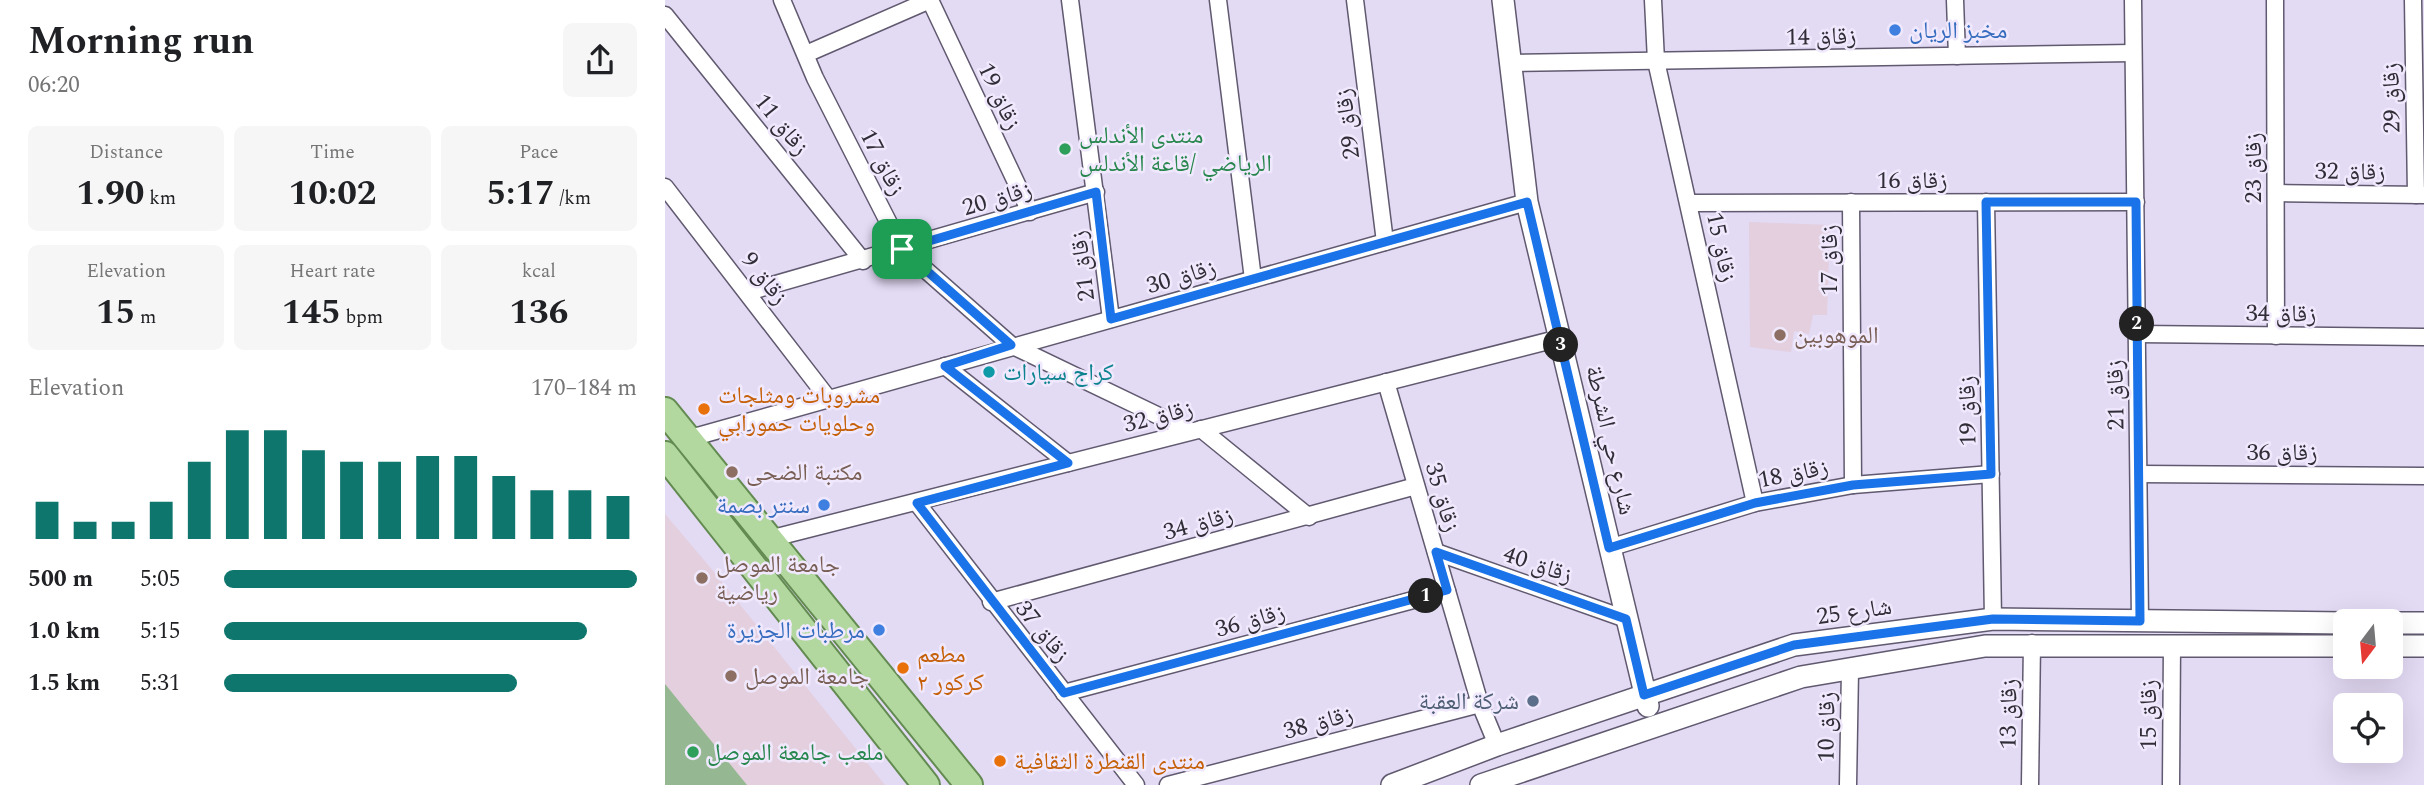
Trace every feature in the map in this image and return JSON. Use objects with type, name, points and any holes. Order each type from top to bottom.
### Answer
[{"type":"main road","points":[[665,411],[968,785]]},
{"type":"main road","points":[[665,455],[926,785]]},
{"type":"street","name":"زقاق 17","points":[[782,0],[902,249],[1011,345],[1195,430],[1309,517]]},
{"type":"street","points":[[806,54],[930,0]]},
{"type":"street","name":"زقاق 19","points":[[930,0],[1030,212]]},
{"type":"street","name":"زقاق 21","points":[[1070,0],[1111,319]]},
{"type":"street","points":[[1218,0],[1252,279]]},
{"type":"street","name":"زقاق 29","points":[[1355,0],[1384,242]]},
{"type":"street","name":"شارع حي الشرطة","points":[[1503,0],[1527,202],[1644,695],[1654,725]]},
{"type":"street","name":"زقاق 15","points":[[1653,0],[1657,61],[1755,503]]},
{"type":"street","points":[[1955,0],[1957,57]]},
{"type":"street","name":"زقاق 21","points":[[2133,0],[2140,621]]},
{"type":"street","name":"زقاق 23","points":[[2274,0],[2276,336]]},
{"type":"street","name":"زقاق 29","points":[[2413,0],[2419,63],[2420,195]]},
{"type":"street","name":"زقاق 11","points":[[665,15],[863,261]]},
{"type":"street","name":"زقاق 14","points":[[1510,64],[2133,53]]},
{"type":"street","name":"زقاق 9","points":[[665,187],[827,397]]},
{"type":"street","name":"زقاق 20","points":[[748,292],[1096,192]]},
{"type":"street","name":"زقاق 32","points":[[2276,193],[2420,195]]},
{"type":"street","name":"زقاق 30","points":[[687,439],[1011,345],[1527,202]]},
{"type":"street","name":"زقاق 17","points":[[1851,202],[1853,485]]},
{"type":"street","name":"زقاق 19","points":[[1986,202],[1993,619]]},
{"type":"street","name":"زقاق 16","points":[[1689,203],[2136,202]]},
{"type":"street","name":"زقاق 34","points":[[2137,334],[2424,337]]},
{"type":"street","name":"زقاق 32","points":[[769,539],[1560,338]]},
{"type":"street","points":[[945,366],[1068,463]]},
{"type":"street","name":"زقاق 35","points":[[1386,382],[1480,704],[1497,745]]},
{"type":"street","name":"زقاق 18","points":[[1609,548],[1755,503],[1853,485],[1991,474]]},
{"type":"street","name":"زقاق 36","points":[[2139,474],[2424,476]]},
{"type":"street","name":"زقاق 34","points":[[991,603],[1416,486]]},
{"type":"street","name":"زقاق 37","points":[[917,503],[991,603],[1136,785]]},
{"type":"street","name":"زقاق 40","points":[[1436,552],[1626,619]]},
{"type":"street","name":"زقاق 36","points":[[1064,693],[1447,590]]},
{"type":"street","name":"شارع 25","points":[[1392,785],[1497,745],[1794,645],[1993,619],[2333,623]]},
{"type":"street","points":[[2403,623],[2424,623]]},
{"type":"street","points":[[1482,785],[1801,677],[1985,646],[2032,643],[2333,646]]},
{"type":"street","name":"زقاق 13","points":[[2030,785],[2032,643]]},
{"type":"street","name":"زقاق 15","points":[[2171,785],[2172,645]]},
{"type":"street","points":[[2403,646],[2424,646]]},
{"type":"street","name":"زقاق 10","points":[[1848,785],[1850,670]]},
{"type":"street","name":"زقاق 38","points":[[1168,785],[1480,704]]},
{"type":"shaded area","points":[[1749,222],[1830,225],[1827,315],[1813,315],[1809,334],[1794,331],[1791,352],[1750,347]]},
{"type":"shaded area","name":"جامعة الموصل","points":[[665,514],[709,566],[885,785],[665,785]]},
{"type":"green space","name":"ملعب جامعة الموصل","points":[[665,684],[747,785],[665,785]]},
{"type":"place","name":"مخبز الريان","points":[[1895,30]]},
{"type":"place","name":"منتدى الأندلس الرياضي /قاعة الأندلس","points":[[1065,149]]},
{"type":"place","name":"الموهوبين","points":[[1780,335]]},
{"type":"place","name":"كراج سيارات","points":[[989,372]]},
{"type":"place","name":"مشروبات ومثلجات وحلويات حمورابي","points":[[704,409]]},
{"type":"place","name":"مكتبة الضحى","points":[[732,472]]},
{"type":"place","name":"سنتر بصمة","points":[[824,505]]},
{"type":"place","name":"جامعة الموصل رياضية","points":[[702,578]]},
{"type":"place","name":"مرطبات الجزيرة","points":[[879,630]]},
{"type":"place","name":"مطعم كركور ٢","points":[[903,668]]},
{"type":"place","name":"جامعة الموصل","points":[[731,676]]},
{"type":"place","name":"شركة العقبة","points":[[1533,701]]},
{"type":"place","name":"ملعب جامعة الموصل","points":[[693,752]]},
{"type":"place","name":"منتدى القنطرة الثقافية","points":[[1000,761]]},
{"type":"route","points":[[1096,192],[1111,319],[1527,202],[1609,548],[1755,503],[1853,485],[1991,474],[1986,202],[2136,202],[2140,621],[1993,619],[1794,645],[1644,695],[1626,619],[1436,552],[1447,590],[1064,693],[991,603],[917,503],[1068,463],[945,366],[1011,345],[902,249],[1096,192]]}]
